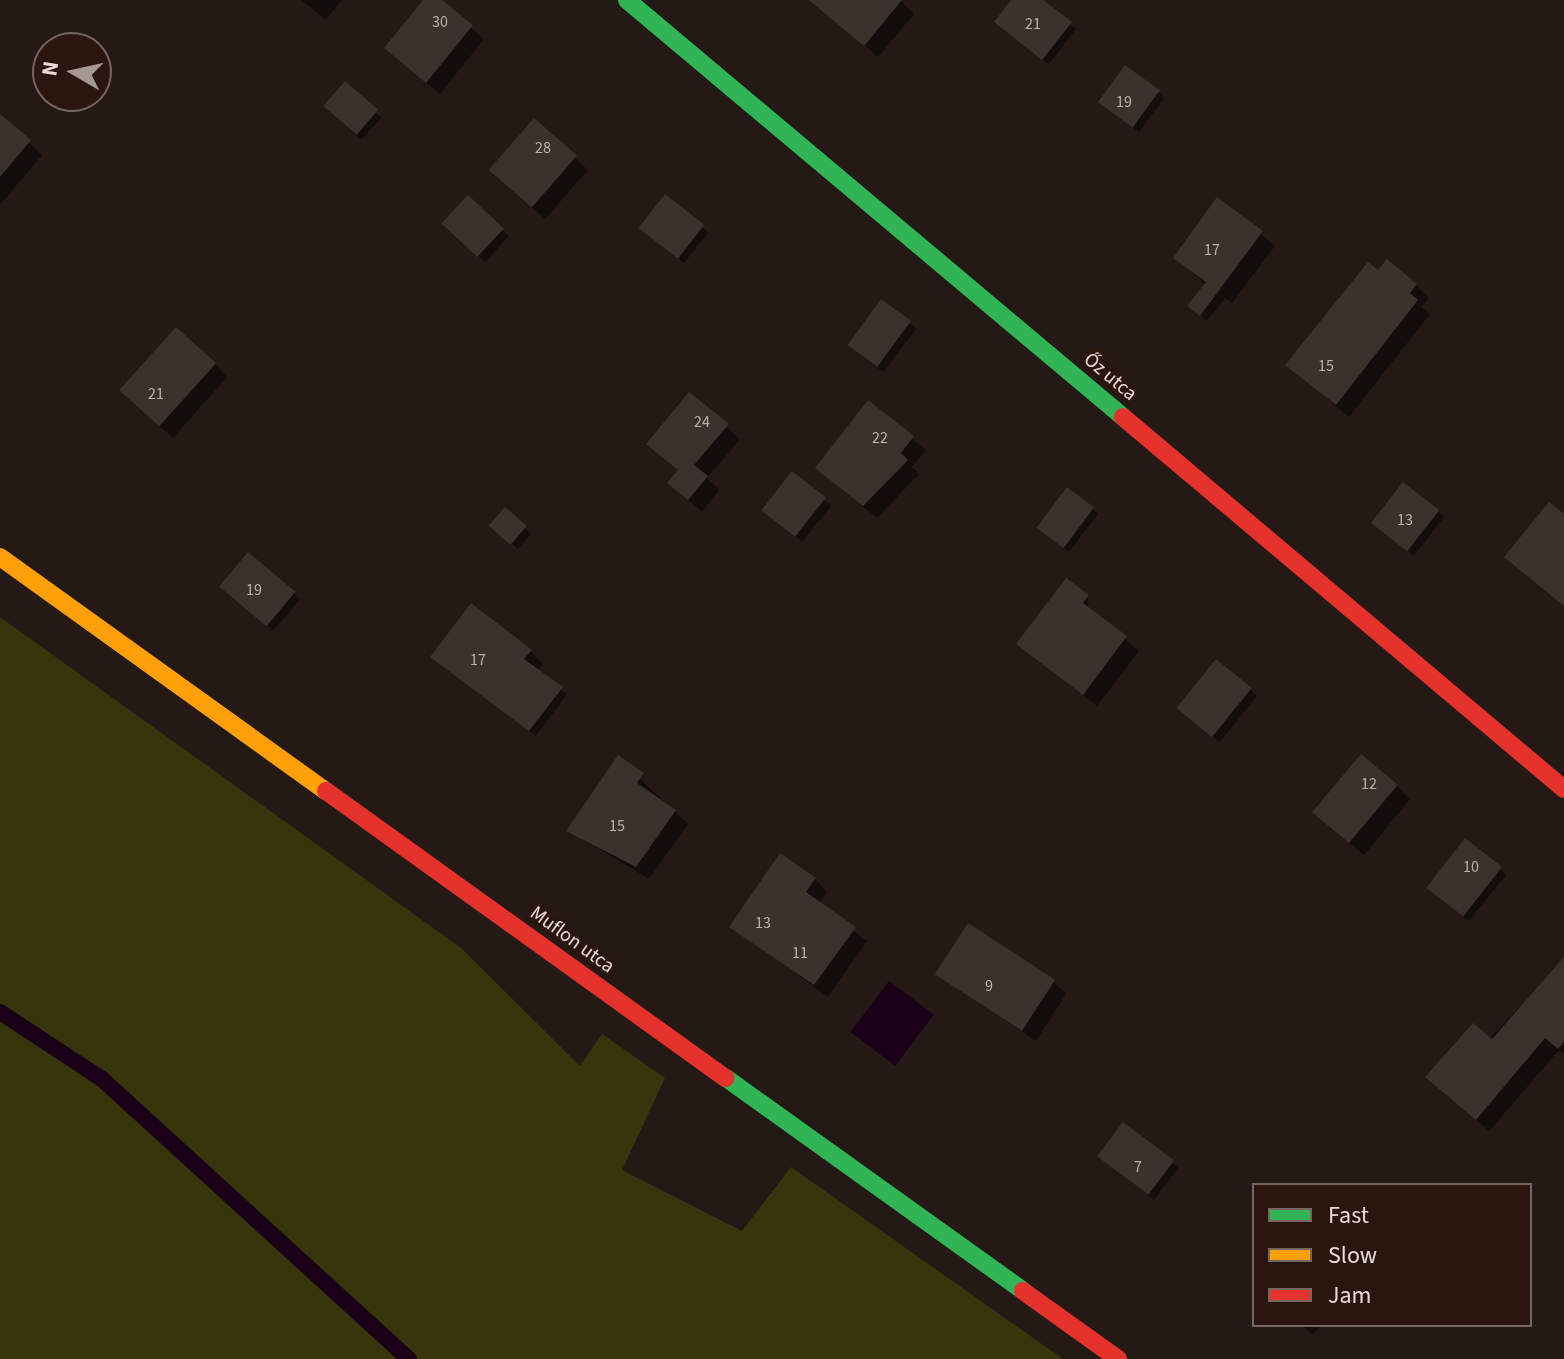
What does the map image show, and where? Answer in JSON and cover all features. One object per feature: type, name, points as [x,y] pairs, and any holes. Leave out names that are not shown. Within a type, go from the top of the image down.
[{"type":"street","name":"Őz utca","points":[[627,0],[1564,789]]},
{"type":"street","name":"Muflon utca","points":[[0,557],[1118,1359]]},
{"type":"shaded area","points":[[0,617],[461,948],[580,1066],[602,1034],[665,1078],[622,1170],[742,1231],[791,1167],[1063,1359],[0,1359]]},
{"type":"shaded area","points":[[889,981],[934,1015],[895,1066],[850,1032]]},
{"type":"building","points":[[423,0],[442,0],[473,25],[426,83],[384,48]]},
{"type":"building","points":[[809,0],[902,0],[864,46]]},
{"type":"building","points":[[1011,0],[1043,0],[1072,22],[1042,60],[994,22]]},
{"type":"building","points":[[1125,65],[1160,90],[1133,127],[1098,102]]},
{"type":"building","points":[[345,81],[378,110],[357,135],[323,106]]},
{"type":"building","points":[[0,114],[31,140],[0,177]]},
{"type":"building","points":[[534,118],[577,155],[532,207],[489,170]]},
{"type":"building","points":[[665,194],[704,225],[678,259],[639,228]]},
{"type":"building","points":[[468,195],[504,228],[477,257],[441,224]]},
{"type":"building","points":[[1217,197],[1263,231],[1200,316],[1187,306],[1206,282],[1173,258]]},
{"type":"building","points":[[1387,259],[1417,284],[1410,293],[1418,300],[1336,405],[1285,365],[1368,262],[1378,270]]},
{"type":"building","points":[[881,299],[911,321],[877,367],[847,345]]},
{"type":"building","points":[[176,327],[216,363],[159,426],[119,390]]},
{"type":"building","points":[[689,392],[729,424],[694,465],[708,476],[688,500],[667,483],[678,470],[646,444]]},
{"type":"building","points":[[868,400],[914,436],[901,453],[908,460],[863,506],[815,468]]},
{"type":"building","points":[[792,471],[826,497],[795,537],[761,510]]},
{"type":"building","points":[[1403,482],[1439,510],[1407,551],[1371,523]]},
{"type":"building","points":[[1067,487],[1094,507],[1063,548],[1036,528]]},
{"type":"building","points":[[1549,502],[1564,514],[1564,606],[1504,557]]},
{"type":"building","points":[[505,507],[527,526],[510,545],[489,526]]},
{"type":"building","points":[[248,552],[295,592],[267,626],[219,586]]},
{"type":"building","points":[[1066,578],[1089,595],[1083,603],[1127,636],[1083,695],[1016,644]]},
{"type":"building","points":[[471,603],[532,650],[524,659],[563,687],[529,731],[430,657]]},
{"type":"building","points":[[1216,659],[1252,688],[1212,737],[1176,708]]},
{"type":"building","points":[[1361,754],[1398,785],[1349,843],[1312,812]]},
{"type":"building","points":[[618,755],[644,773],[637,783],[676,810],[636,867],[566,831]]},
{"type":"building","points":[[1465,838],[1502,867],[1463,917],[1426,888]]},
{"type":"building","points":[[780,853],[816,878],[806,892],[856,927],[814,985],[729,927]]},
{"type":"building","points":[[968,923],[1055,980],[1022,1031],[935,974]]},
{"type":"building","points":[[1564,957],[1564,1042],[1558,1049],[1545,1038],[1476,1120],[1425,1077],[1473,1023],[1492,1039]]},
{"type":"building","points":[[1123,1122],[1174,1161],[1148,1195],[1097,1156]]},
{"type":"waterway","points":[[0,1012],[102,1079],[409,1359]]},
{"type":"traffic: fast","points":[[627,0],[1123,417]]},
{"type":"traffic: fast","points":[[726,1078],[1023,1291]]},
{"type":"traffic: slow","points":[[0,557],[326,791]]},
{"type":"traffic: jam","points":[[1123,417],[1564,789]]},
{"type":"traffic: jam","points":[[326,791],[726,1078]]},
{"type":"traffic: jam","points":[[1023,1291],[1118,1359]]}]
